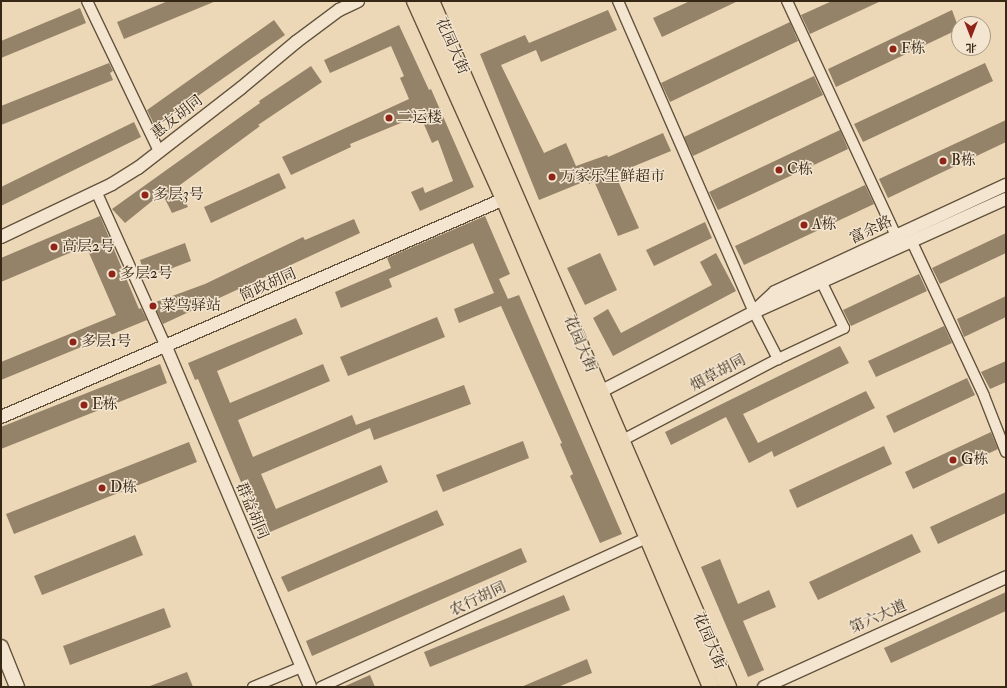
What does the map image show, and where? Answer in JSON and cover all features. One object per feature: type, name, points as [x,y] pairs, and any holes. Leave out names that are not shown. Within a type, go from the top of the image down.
[{"type":"main road","name":"花园大街","points":[[415,1],[593,395]]},
{"type":"main road","name":"花园大街","points":[[431,1],[614,444],[728,687]]},
{"type":"main road","name":"花园大街","points":[[614,444],[648,537],[711,687]]},
{"type":"main road","points":[[1,647],[17,687]]},
{"type":"street","points":[[87,1],[159,151]]},
{"type":"street","name":"惠友胡同","points":[[1,237],[96,192],[138,168],[296,42],[339,10],[358,1]]},
{"type":"street","points":[[618,1],[754,312],[778,359]]},
{"type":"street","points":[[787,1],[896,236]]},
{"type":"street","name":"富余路","points":[[754,312],[775,292],[1006,185]]},
{"type":"street","points":[[96,192],[166,347]]},
{"type":"street","name":"简政胡同","points":[[1,417],[166,347],[504,199]]},
{"type":"street","name":"富余路","points":[[593,395],[754,312],[822,283],[1006,199]]},
{"type":"street","points":[[912,242],[984,396],[1006,452]]},
{"type":"street","name":"烟草胡同","points":[[614,444],[778,359],[844,328],[822,283]]},
{"type":"street","name":"群益胡同","points":[[166,347],[310,687]]},
{"type":"street","name":"农行胡同","points":[[321,687],[648,537]]},
{"type":"street","name":"第六大道","points":[[764,687],[1006,577]]},
{"type":"street","points":[[252,687],[301,667]]},
{"type":"building","points":[[168,1],[216,1],[124,39],[117,22]]},
{"type":"building","points":[[690,1],[738,1],[662,37],[653,18]]},
{"type":"building","points":[[832,1],[881,1],[810,34],[801,15]]},
{"type":"building","points":[[80,8],[86,23],[1,58],[1,41]]},
{"type":"building","points":[[608,10],[617,30],[541,62],[536,50],[501,65],[544,153],[566,143],[576,166],[607,155],[608,157],[663,133],[671,151],[615,174],[639,228],[618,236],[594,181],[589,184],[588,180],[539,200],[480,54],[525,35],[529,43]]},
{"type":"building","name":"F栋","points":[[952,10],[954,16],[951,16],[951,33],[836,87],[828,69]]},
{"type":"building","points":[[274,20],[285,35],[155,126],[147,110]]},
{"type":"building","points":[[790,22],[798,41],[670,102],[661,83]]},
{"type":"building","points":[[399,25],[429,90],[431,89],[474,187],[420,211],[411,192],[423,187],[425,193],[453,181],[438,140],[432,143],[420,115],[350,144],[351,147],[291,175],[282,157],[409,99],[400,78],[404,76],[391,46],[330,73],[324,60]]},
{"type":"building","points":[[109,63],[113,71],[110,73],[113,80],[1,125],[1,106]]},
{"type":"building","points":[[985,63],[993,81],[863,142],[854,124]]},
{"type":"building","points":[[311,66],[322,82],[258,125],[260,126],[180,185],[187,197],[183,198],[188,207],[172,213],[162,193],[125,223],[112,209],[260,103],[259,101]]},
{"type":"building","points":[[814,76],[823,95],[693,156],[684,137]]},
{"type":"building","name":"B栋","points":[[1006,120],[1006,142],[888,198],[879,179]]},
{"type":"building","points":[[134,122],[141,137],[1,206],[1,187]]},
{"type":"building","name":"C栋","points":[[840,130],[848,149],[718,210],[709,192]]},
{"type":"building","points":[[279,173],[286,188],[211,223],[204,207]]},
{"type":"building","name":"A栋","points":[[865,185],[874,204],[744,265],[735,246]]},
{"type":"building","points":[[100,216],[139,309],[141,308],[147,320],[1,380],[1,362],[116,315],[86,246],[1,282],[1,258]]},
{"type":"building","points":[[485,216],[510,274],[499,279],[508,299],[519,295],[622,534],[600,543],[570,476],[573,474],[560,444],[562,443],[501,306],[459,323],[454,309],[494,293],[473,243],[389,279],[392,287],[341,308],[335,292],[391,268],[387,258]]},
{"type":"building","points":[[354,219],[360,233],[163,324],[153,303],[205,284],[303,237],[305,240]]},
{"type":"building","points":[[705,222],[712,238],[654,266],[646,250]]},
{"type":"building","points":[[1006,233],[1006,253],[940,284],[932,268]]},
{"type":"building","points":[[185,243],[191,261],[146,278],[140,260]]},
{"type":"building","points":[[600,253],[617,290],[585,305],[567,268]]},
{"type":"building","points":[[716,253],[736,291],[613,356],[593,318],[608,309],[621,333],[712,285],[700,262]]},
{"type":"building","points":[[919,274],[927,291],[851,326],[843,310]]},
{"type":"building","points":[[1006,296],[1006,317],[964,337],[957,319]]},
{"type":"building","points":[[437,317],[445,337],[348,376],[340,357]]},
{"type":"building","points":[[296,318],[303,334],[217,371],[230,403],[323,364],[330,381],[238,420],[253,457],[352,415],[356,425],[464,385],[471,404],[374,440],[370,428],[261,474],[276,509],[381,465],[388,482],[263,535],[198,379],[195,380],[188,363]]},
{"type":"building","points":[[944,326],[952,343],[876,377],[868,361]]},
{"type":"building","points":[[840,346],[849,363],[743,414],[758,443],[866,391],[875,408],[774,457],[772,451],[749,463],[726,417],[671,445],[665,432]]},
{"type":"building","points":[[1006,361],[1006,382],[990,389],[981,372]]},
{"type":"building","name":"E栋","points":[[160,364],[167,383],[1,449],[1,427]]},
{"type":"building","points":[[967,378],[975,395],[894,433],[886,416]]},
{"type":"building","name":"G栋","points":[[991,432],[998,449],[913,489],[905,472]]},
{"type":"building","points":[[523,441],[529,458],[443,492],[436,475]]},
{"type":"building","name":"D栋","points":[[189,442],[197,462],[14,534],[6,514]]},
{"type":"building","points":[[884,446],[892,464],[797,508],[789,490]]},
{"type":"building","points":[[1006,492],[1006,513],[938,544],[930,527]]},
{"type":"building","points":[[437,510],[444,525],[288,592],[281,577]]},
{"type":"building","points":[[912,534],[921,552],[818,600],[809,582]]},
{"type":"building","points":[[135,535],[143,555],[42,595],[34,576]]},
{"type":"building","points":[[521,548],[527,562],[312,656],[306,641]]},
{"type":"building","points":[[720,559],[738,604],[769,590],[776,607],[743,621],[764,670],[748,677],[701,567]]},
{"type":"building","points":[[1006,592],[1006,611],[891,663],[884,648]]},
{"type":"building","points":[[564,595],[570,610],[430,667],[424,652]]},
{"type":"building","points":[[164,608],[171,627],[70,665],[63,646]]},
{"type":"building","points":[[587,659],[592,673],[558,687],[521,687]]},
{"type":"building","points":[[187,672],[193,687],[150,687],[150,686]]},
{"type":"building","points":[[370,675],[375,687],[343,687]]},
{"type":"place","name":"F栋","points":[[893,49]]},
{"type":"place","name":"二运楼","points":[[389,118]]},
{"type":"place","name":"B栋","points":[[943,161]]},
{"type":"place","name":"C栋","points":[[779,170]]},
{"type":"place","name":"万家乐生鲜超市","points":[[552,177]]},
{"type":"place","name":"多层3号","points":[[145,195]]},
{"type":"place","name":"A栋","points":[[804,225]]},
{"type":"place","name":"高层2号","points":[[54,247]]},
{"type":"place","name":"多层2号","points":[[112,274]]},
{"type":"place","name":"菜鸟驿站","points":[[153,306]]},
{"type":"place","name":"多层1号","points":[[73,342]]},
{"type":"place","name":"E栋","points":[[84,405]]},
{"type":"place","name":"G栋","points":[[953,460]]},
{"type":"place","name":"D栋","points":[[102,488]]}]
